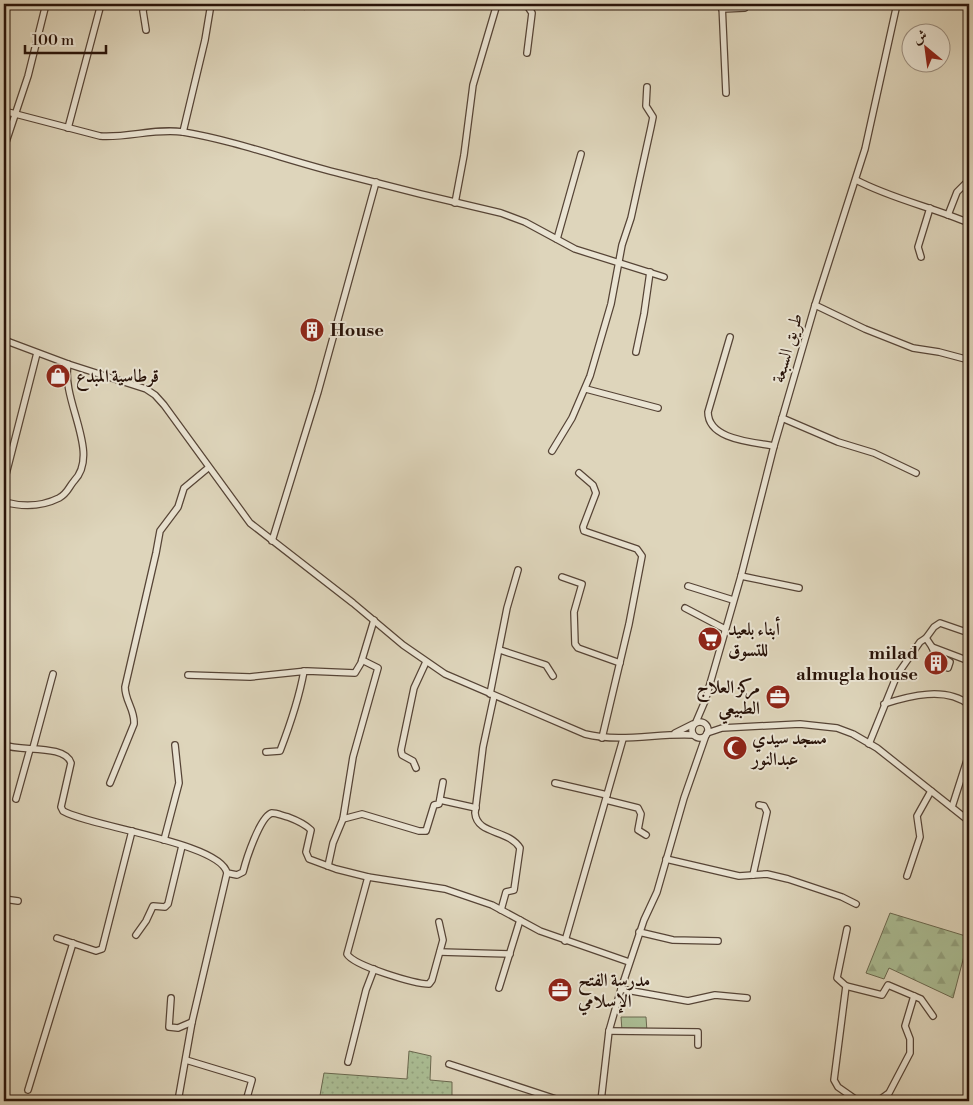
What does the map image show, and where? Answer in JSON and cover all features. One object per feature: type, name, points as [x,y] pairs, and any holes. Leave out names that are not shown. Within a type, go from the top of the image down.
[{"type":"street","points":[[4,148],[28,76],[46,4]]},
{"type":"street","points":[[68,128],[101,4]]},
{"type":"street","points":[[145,4],[143,10],[146,30]]},
{"type":"street","points":[[183,132],[205,40],[211,4]]},
{"type":"street","points":[[455,203],[473,85],[497,4]]},
{"type":"street","points":[[526,4],[532,13],[527,53]]},
{"type":"street","points":[[726,93],[722,7],[738,10],[745,8],[747,4]]},
{"type":"street","name":"طريق السبعة","points":[[705,701],[741,576],[782,418],[815,305],[865,149],[897,4]]},
{"type":"street","points":[[552,451],[566,429],[586,388],[611,304],[618,264],[638,188],[653,117],[646,106],[647,87]]},
{"type":"street","points":[[4,111],[68,128],[113,137],[153,131],[183,132],[507,215],[575,249],[664,277]]},
{"type":"street","points":[[557,239],[581,154]]},
{"type":"street","points":[[856,180],[874,190],[969,223]]},
{"type":"street","points":[[948,215],[958,192],[969,180]]},
{"type":"street","points":[[272,541],[320,383],[376,182]]},
{"type":"street","points":[[921,257],[918,247],[930,208]]},
{"type":"street","points":[[636,352],[650,272]]},
{"type":"street","points":[[815,305],[905,346],[969,360]]},
{"type":"street","points":[[730,337],[708,412],[708,418],[716,430],[725,436],[774,446]]},
{"type":"street","points":[[4,340],[37,354],[150,391],[164,405],[208,468],[250,523],[426,662],[445,674],[571,729],[602,738],[623,739],[673,734],[702,738],[722,728],[800,724],[822,726],[853,734],[870,744],[969,820]]},
{"type":"street","points":[[4,482],[37,354]]},
{"type":"street","points":[[4,502],[19,506],[50,502],[66,494],[82,471],[84,451],[69,395],[66,374],[68,364]]},
{"type":"street","points":[[586,388],[658,408]]},
{"type":"street","points":[[782,418],[838,442],[874,452],[916,473]]},
{"type":"street","points":[[110,783],[134,724],[135,716],[125,695],[125,687],[158,538],[165,524],[178,507],[184,488],[208,468]]},
{"type":"street","points":[[579,473],[593,485],[596,493],[583,527],[584,532],[637,549],[641,554],[620,663],[602,738]]},
{"type":"street","points":[[501,910],[506,892],[514,890],[520,848],[507,836],[478,824],[476,808],[483,747],[507,608],[518,570]]},
{"type":"street","points":[[741,576],[798,588]]},
{"type":"street","points":[[562,577],[582,584],[574,612],[575,644],[578,648],[620,663]]},
{"type":"street","points":[[688,586],[733,600]]},
{"type":"street","points":[[685,608],[725,629]]},
{"type":"street","points":[[188,675],[250,676],[304,672],[355,673],[362,660],[374,620]]},
{"type":"street","points":[[870,744],[884,704],[903,664],[926,638],[940,623],[969,633]]},
{"type":"street","points":[[926,638],[934,652],[950,662],[948,668]]},
{"type":"street","points":[[932,647],[969,661]]},
{"type":"street","points":[[500,650],[546,665],[553,676]]},
{"type":"street","points":[[328,866],[333,844],[343,819],[353,757],[378,668],[362,660]]},
{"type":"street","points":[[416,768],[413,761],[402,755],[401,750],[414,688],[426,662]]},
{"type":"street","points":[[266,752],[280,751],[294,706],[299,699],[304,672]]},
{"type":"street","points":[[16,800],[53,674]]},
{"type":"street","points":[[884,704],[905,697],[935,694],[956,698],[969,704]]},
{"type":"street","points":[[698,755],[691,730],[705,701]]},
{"type":"street","points":[[601,1101],[609,1031],[620,989],[656,892],[698,755],[707,734],[705,701]]},
{"type":"street","points":[[673,734],[695,723],[705,723],[722,728]]},
{"type":"street","points":[[565,941],[623,739]]},
{"type":"street","points":[[4,745],[60,753],[70,759],[71,763],[62,800],[63,811],[182,846],[220,862],[227,873],[192,1022],[178,1101]]},
{"type":"street","points":[[164,840],[179,783],[175,745]]},
{"type":"street","points":[[952,807],[969,754]]},
{"type":"street","points":[[343,819],[362,814],[424,832],[428,830],[434,805],[439,805],[443,782]]},
{"type":"street","points":[[555,784],[638,808],[641,814],[638,830],[646,835]]},
{"type":"street","points":[[907,876],[920,837],[917,816],[931,791]]},
{"type":"street","points":[[440,800],[476,808]]},
{"type":"street","points":[[753,876],[767,812],[764,806],[759,805]]},
{"type":"street","points":[[227,873],[237,875],[243,872],[256,835],[266,818],[273,813],[308,827],[312,834],[306,857],[328,866],[368,877],[445,889],[501,910],[540,932],[630,962]]},
{"type":"street","points":[[57,938],[96,951],[102,949],[132,831]]},
{"type":"street","points":[[136,935],[146,921],[153,906],[164,907],[168,904],[182,846]]},
{"type":"street","points":[[666,859],[739,876],[767,874],[808,884],[842,896],[856,904]]},
{"type":"street","points":[[368,877],[347,954],[356,962],[374,969],[429,984],[432,980],[443,940],[439,922]]},
{"type":"street","points":[[4,899],[18,901]]},
{"type":"street","points":[[499,988],[520,920]]},
{"type":"street","points":[[847,929],[837,978],[846,986],[882,996],[888,985],[922,1000],[933,1016]]},
{"type":"street","points":[[640,932],[673,940],[718,941]]},
{"type":"street","points":[[28,1090],[72,943]]},
{"type":"street","points":[[440,952],[510,954]]},
{"type":"street","points":[[348,1062],[363,999],[374,969]]},
{"type":"street","points":[[846,986],[834,1080],[838,1087],[858,1101]]},
{"type":"street","points":[[620,989],[688,1001],[715,995],[748,998]]},
{"type":"street","points":[[878,1101],[889,1093],[910,1053],[910,1039],[906,1026],[914,996]]},
{"type":"street","points":[[171,998],[169,1027],[178,1028],[192,1022]]},
{"type":"street","points":[[609,1031],[698,1032],[698,1045]]},
{"type":"street","points":[[186,1060],[252,1080],[246,1101]]},
{"type":"street","points":[[448,1064],[562,1101]]},
{"type":"green space","points":[[890,913],[969,937],[953,998],[889,968],[884,979],[866,973]]},
{"type":"green space","points":[[621,1017],[646,1017],[647,1032],[622,1031]]},
{"type":"green space","points":[[409,1051],[431,1056],[430,1080],[452,1082],[452,1101],[319,1101],[324,1073],[407,1079]]},
{"type":"place","name":"House","points":[[312,330]]},
{"type":"place","name":"قرطاسية المبدع","points":[[58,376]]},
{"type":"place","name":"أبناء بلعيد للتسوق","points":[[710,639]]},
{"type":"place","name":"milad almugla house","points":[[936,663]]},
{"type":"place","name":"مركز العلاج الطبيعي","points":[[778,697]]},
{"type":"place","name":"مسجد سيدي عبدالنور","points":[[735,748]]},
{"type":"place","name":"مدرسة الفتح الإسلامي","points":[[560,990]]}]
